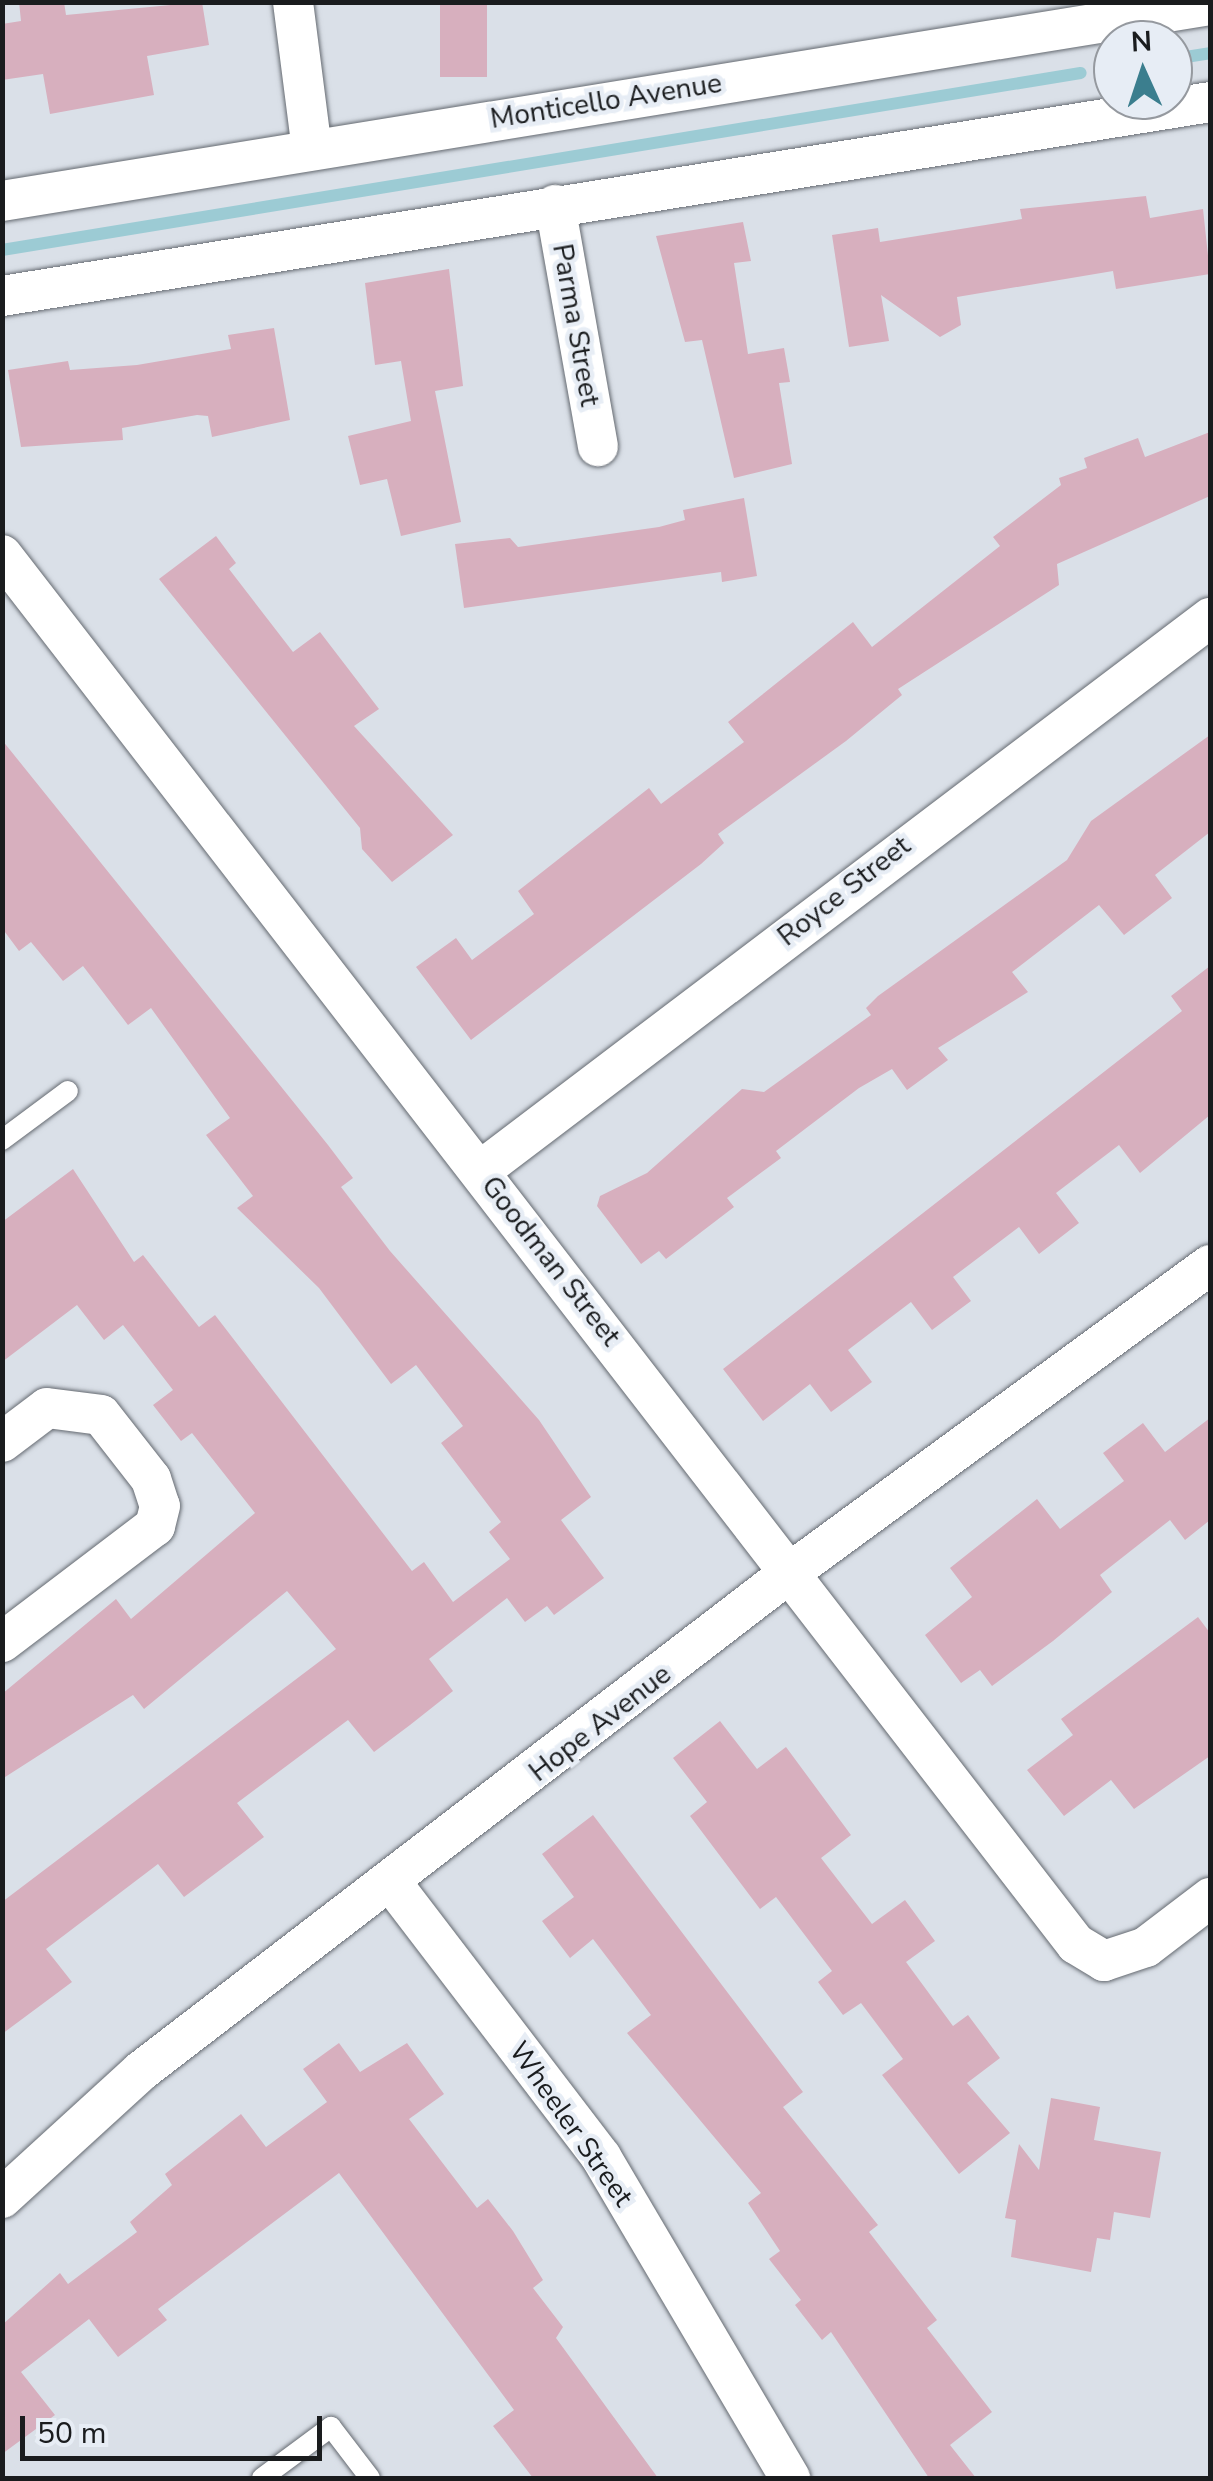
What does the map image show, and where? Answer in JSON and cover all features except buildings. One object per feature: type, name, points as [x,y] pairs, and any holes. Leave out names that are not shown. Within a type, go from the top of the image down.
[{"type":"street","points":[[293,2],[312,150]]},
{"type":"street","name":"Monticello Avenue","points":[[1118,20],[1210,6]]},
{"type":"street","name":"Monticello Avenue","points":[[2,201],[1093,24]]},
{"type":"street","points":[[2,296],[1093,112]]},
{"type":"street","name":"Parma Street","points":[[555,205],[598,446]]},
{"type":"street","name":"Goodman Street","points":[[2,555],[1076,1944],[1104,1961],[1146,1947],[1210,1898]]},
{"type":"street","name":"Royce Street","points":[[480,1171],[1210,618]]},
{"type":"street","name":"Hope Avenue","points":[[2,2198],[141,2072],[394,1886],[792,1572],[1210,1265]]},
{"type":"street","points":[[2,1442],[47,1408],[101,1415],[160,1506],[155,1526],[2,1642]]},
{"type":"street","name":"Wheeler Street","points":[[394,1886],[601,2157],[790,2478]]},
{"type":"lane","points":[[2,1140],[68,1091]]},
{"type":"lane","points":[[262,2478],[331,2427],[370,2478]]},
{"type":"waterway","points":[[1193,56],[1210,53]]},
{"type":"waterway","points":[[2,250],[1081,73]]}]
